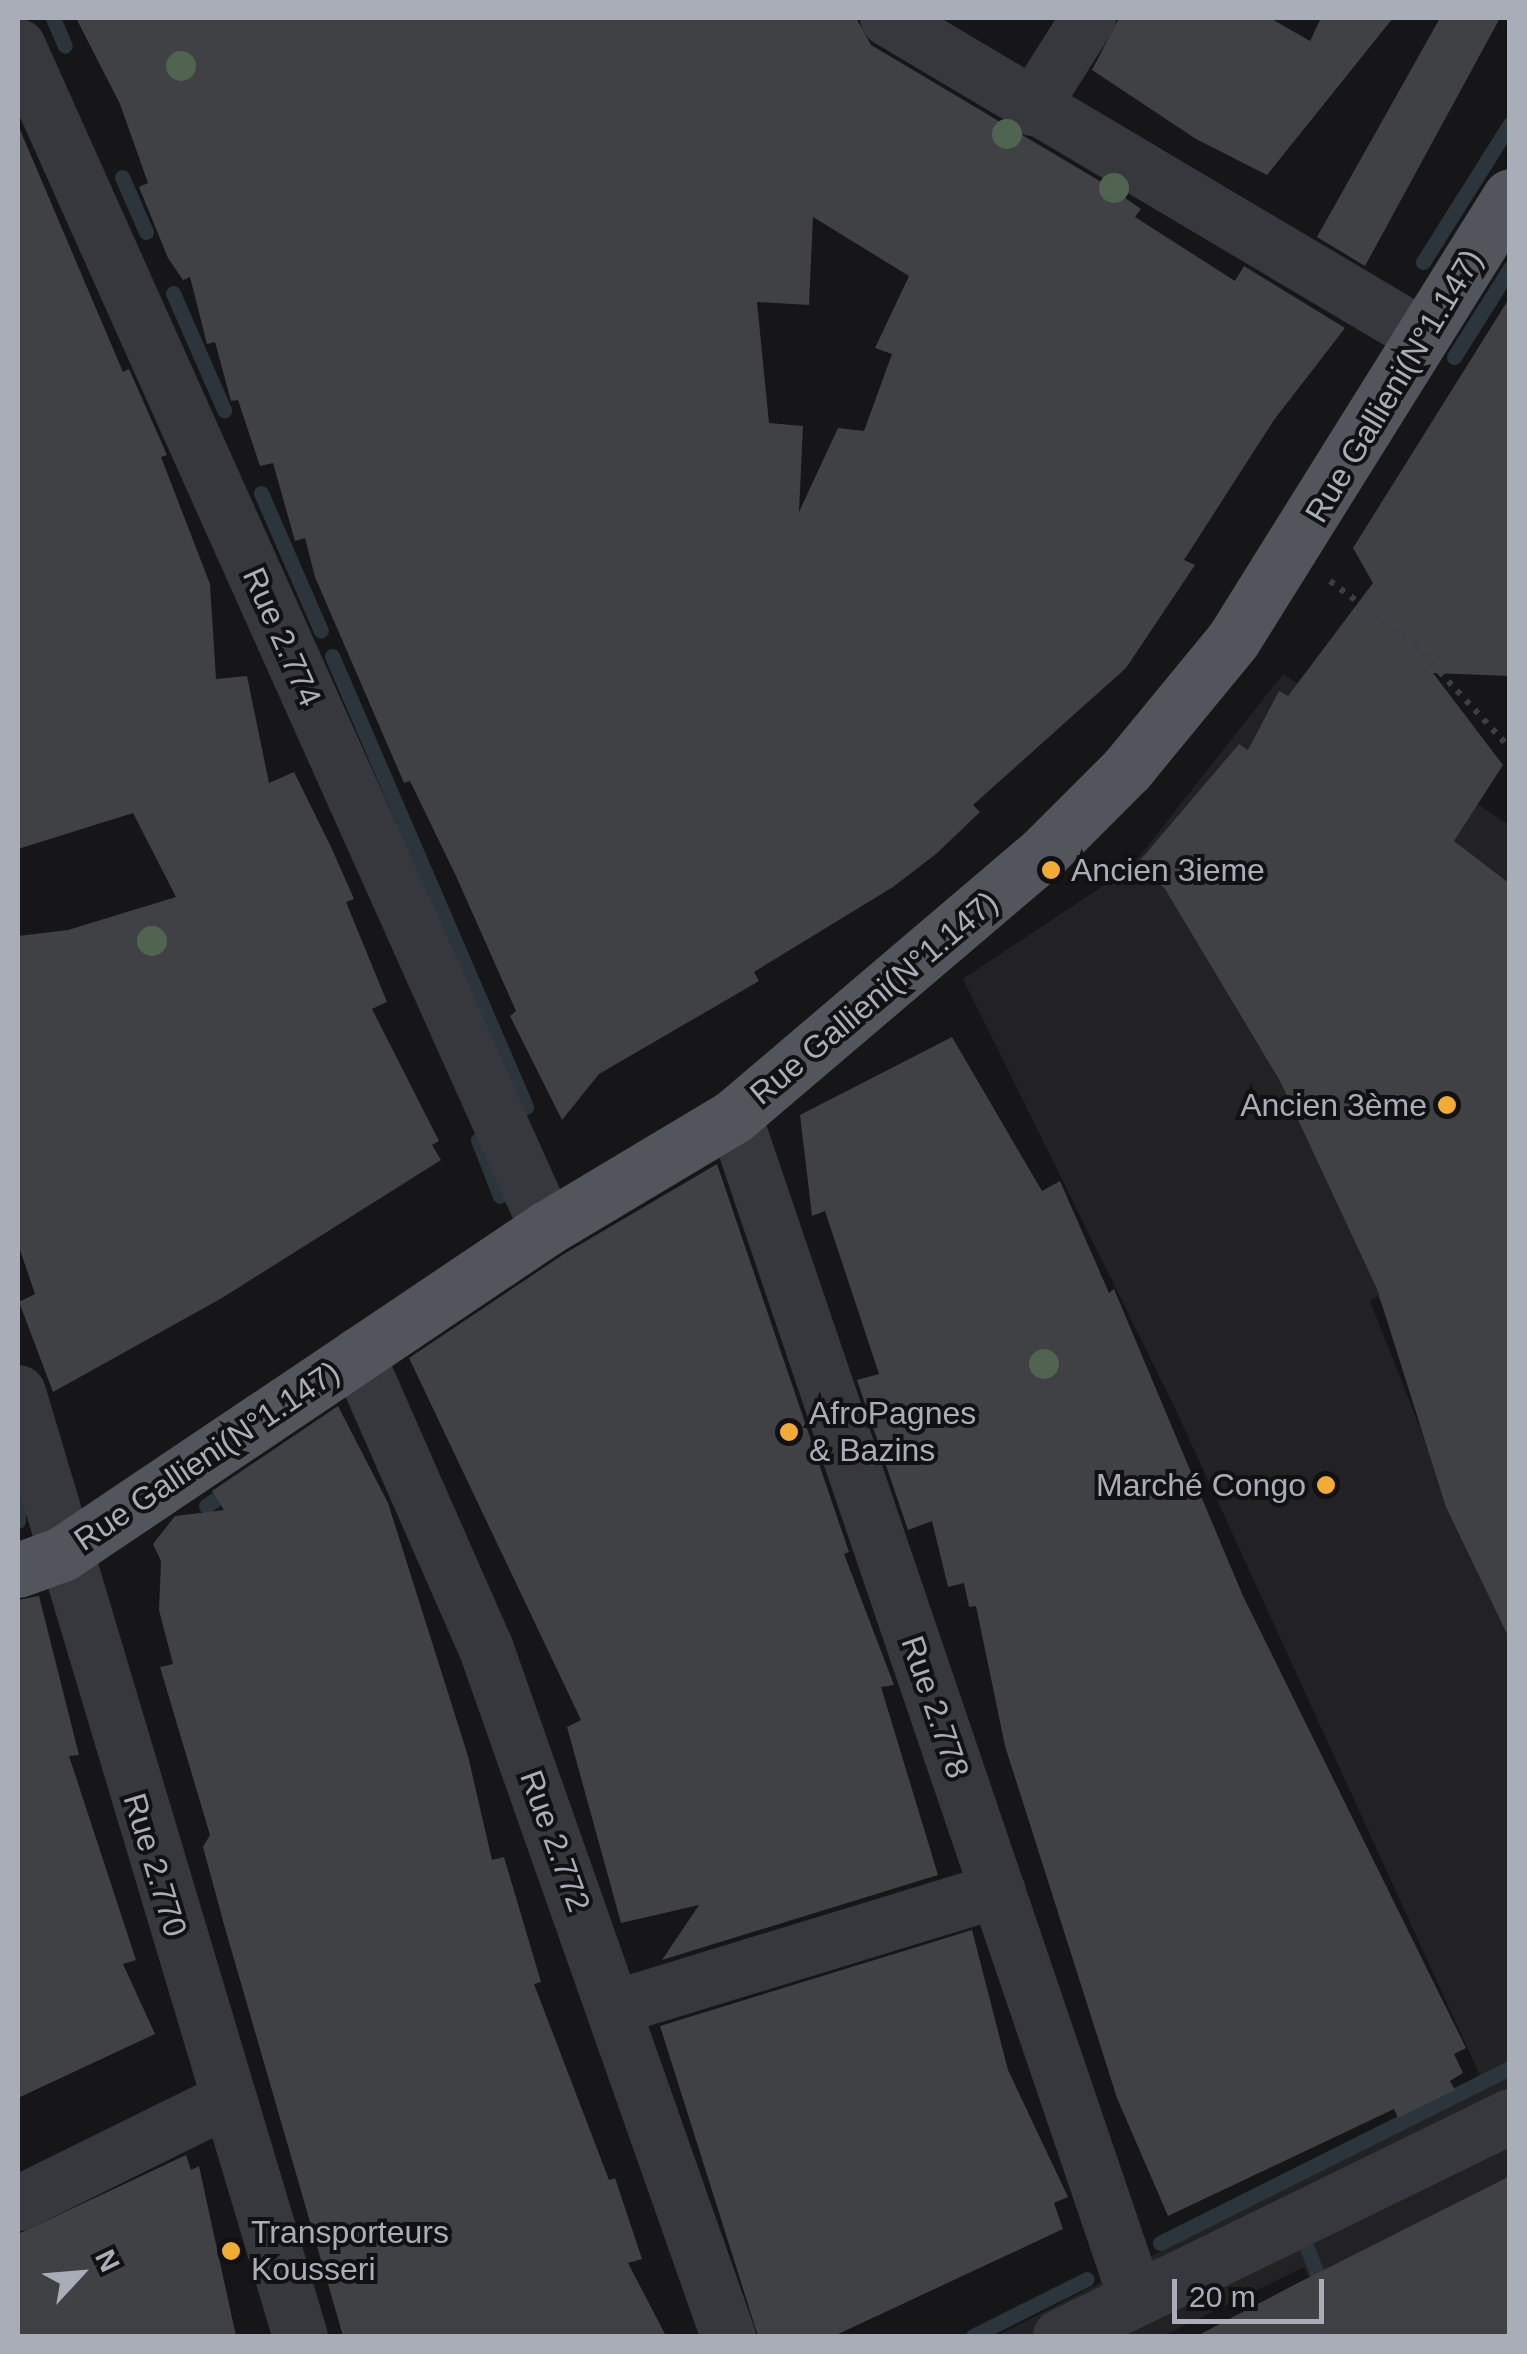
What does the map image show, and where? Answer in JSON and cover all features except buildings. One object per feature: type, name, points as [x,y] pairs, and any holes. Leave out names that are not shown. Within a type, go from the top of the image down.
[{"type":"main road","name":"Rue Gallieni(N°1.147)","points":[[40,1562],[547,1228],[734,1116],[955,932],[1127,769],[1233,640],[1292,555],[1510,196]]},
{"type":"street","points":[[886,18],[1031,108],[1423,336]]},
{"type":"street","points":[[1031,108],[1088,18]]},
{"type":"street","name":"Rue 2.774","points":[[18,46],[547,1228]]},
{"type":"street","name":"Rue 2.778","points":[[734,1116],[1136,2299]]},
{"type":"street","name":"Rue 2.772","points":[[357,1355],[485,1646],[728,2336]]},
{"type":"street","name":"Rue 2.770","points":[[18,1392],[40,1562],[226,2100],[300,2336]]},
{"type":"street","points":[[615,2007],[997,1890]]},
{"type":"street","points":[[18,2203],[226,2100]]},
{"type":"street","points":[[1060,2336],[1510,2116]]},
{"type":"path","points":[[1292,555],[1413,643],[1510,748]]},
{"type":"shaded area","name":"Marché Congo","points":[[1283,674],[1509,825],[1509,1208],[1382,1305],[1377,1296],[1370,1301],[1473,1562],[1509,1632],[1509,2336],[1334,2336],[1304,2267],[1163,2336],[997,2336],[1484,2084],[1175,1408],[963,979],[1131,867]]},
{"type":"waterway","points":[[53,18],[65,46]]},
{"type":"waterway","points":[[1423,262],[1510,124]]},
{"type":"waterway","points":[[122,177],[146,232]]},
{"type":"waterway","points":[[1454,357],[1510,268]]},
{"type":"waterway","points":[[173,293],[224,410]]},
{"type":"waterway","points":[[261,493],[321,631]]},
{"type":"waterway","points":[[332,656],[526,1107]]},
{"type":"waterway","points":[[478,1140],[500,1196]]},
{"type":"waterway","points":[[18,1521],[20,1486]]},
{"type":"waterway","points":[[206,1506],[232,1488]]},
{"type":"waterway","points":[[1160,2243],[1510,2068]]},
{"type":"waterway","points":[[1300,2230],[1318,2276]]},
{"type":"waterway","points":[[973,2336],[1087,2279]]},
{"type":"place","name":"Ancien 3ieme","points":[[1051,870]]},
{"type":"place","name":"Ancien 3ème","points":[[1447,1105]]},
{"type":"place","name":"AfroPagnes & Bazins","points":[[789,1432]]},
{"type":"place","name":"Marché Congo","points":[[1326,1485]]},
{"type":"place","name":"Transporteurs Kousseri","points":[[231,2251]]}]
